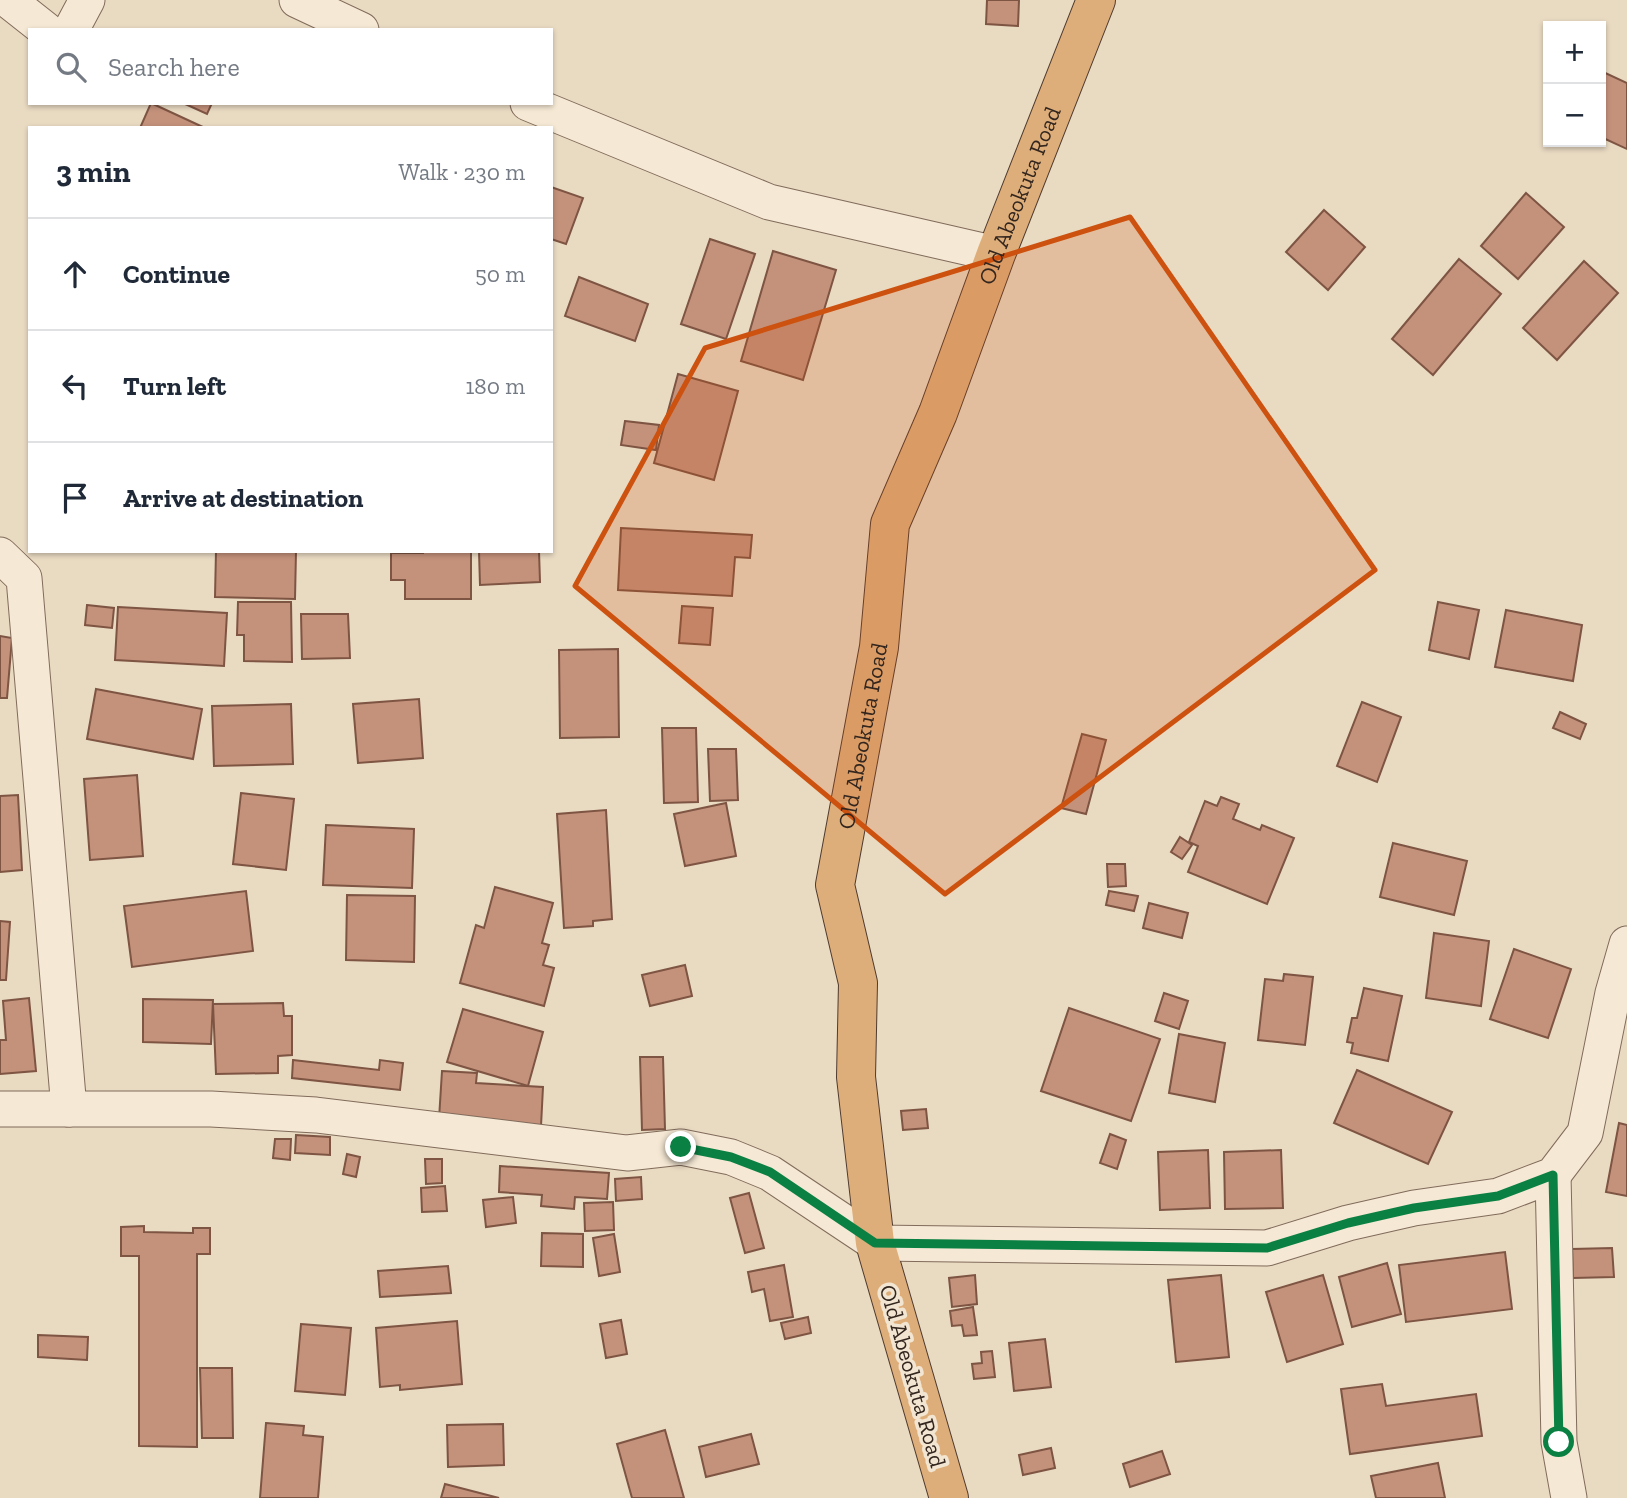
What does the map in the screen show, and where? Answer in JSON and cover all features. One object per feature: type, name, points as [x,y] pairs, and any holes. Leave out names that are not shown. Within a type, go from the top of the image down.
[{"type":"highway","name":"Old Abeokuta Road","points":[[949,1498],[875,1243],[856,1077],[858,983],[835,885],[879,647],[890,524],[938,413],[996,254],[1096,0]]},
{"type":"street","points":[[8,0],[43,28]]},
{"type":"street","points":[[72,28],[87,0]]},
{"type":"street","points":[[297,0],[357,28]]},
{"type":"street","points":[[533,105],[769,202],[996,254]]},
{"type":"street","points":[[0,555],[24,578],[69,1109]]},
{"type":"street","points":[[0,1109],[211,1109],[316,1115],[626,1153],[681,1147],[731,1157],[770,1172],[875,1243],[1267,1248],[1348,1223],[1414,1208],[1498,1196],[1553,1175],[1585,1133],[1613,993],[1627,944]]},
{"type":"street","points":[[1553,1175],[1559,1442],[1569,1498]]},
{"type":"highlighted area","points":[[1130,217],[1375,570],[945,894],[575,586],[705,348]]},
{"type":"building","points":[[987,0],[1019,0],[1018,26],[986,24]]},
{"type":"building","points":[[1606,73],[1627,83],[1627,149],[1606,139]]},
{"type":"building","points":[[150,105],[155,105],[201,126],[141,126]]},
{"type":"building","points":[[187,105],[211,105],[207,114]]},
{"type":"building","points":[[553,188],[583,198],[566,244],[553,240]]},
{"type":"building","points":[[1526,193],[1564,227],[1518,279],[1481,246]]},
{"type":"building","points":[[1324,210],[1365,247],[1328,290],[1286,252]]},
{"type":"building","points":[[710,239],[755,254],[726,339],[681,324]]},
{"type":"building","points":[[773,251],[836,270],[803,380],[741,361]]},
{"type":"building","points":[[1459,259],[1501,294],[1433,375],[1392,339]]},
{"type":"building","points":[[1584,261],[1618,293],[1557,360],[1523,328]]},
{"type":"building","points":[[579,277],[648,304],[635,341],[565,316]]},
{"type":"building","points":[[678,374],[738,391],[714,480],[654,463]]},
{"type":"building","points":[[625,421],[659,425],[656,450],[621,445]]},
{"type":"building","points":[[621,528],[752,535],[750,558],[735,557],[732,596],[618,590]]},
{"type":"building","points":[[216,553],[296,553],[295,599],[215,597]]},
{"type":"building","points":[[391,553],[471,553],[471,599],[405,599],[405,580],[391,580]]},
{"type":"building","points":[[479,553],[539,553],[540,582],[480,585]]},
{"type":"building","points":[[238,602],[291,602],[292,662],[244,661],[244,635],[237,635]]},
{"type":"building","points":[[1438,602],[1479,610],[1469,659],[1429,650]]},
{"type":"building","points":[[87,605],[114,608],[112,628],[85,625]]},
{"type":"building","points":[[682,606],[713,608],[710,645],[679,643]]},
{"type":"building","points":[[118,607],[227,613],[224,666],[115,660]]},
{"type":"building","points":[[1506,610],[1582,625],[1573,681],[1495,667]]},
{"type":"building","points":[[301,614],[348,614],[350,658],[302,659]]},
{"type":"building","points":[[0,636],[12,638],[7,698],[0,698]]},
{"type":"building","points":[[618,649],[619,737],[560,738],[559,650]]},
{"type":"building","points":[[96,689],[202,709],[193,759],[87,739]]},
{"type":"building","points":[[419,699],[423,758],[358,763],[353,704]]},
{"type":"building","points":[[1362,702],[1401,717],[1377,782],[1337,766]]},
{"type":"building","points":[[291,704],[293,764],[214,766],[212,706]]},
{"type":"building","points":[[1560,712],[1586,724],[1580,739],[1553,728]]},
{"type":"building","points":[[662,728],[696,728],[698,802],[664,803]]},
{"type":"building","points":[[1082,734],[1106,740],[1086,814],[1061,808]]},
{"type":"building","points":[[708,749],[736,749],[738,800],[710,801]]},
{"type":"building","points":[[137,775],[143,856],[90,860],[84,779]]},
{"type":"building","points":[[241,793],[294,799],[286,870],[233,864]]},
{"type":"building","points":[[18,795],[22,870],[0,872],[0,796]]},
{"type":"building","points":[[1221,797],[1239,804],[1233,819],[1260,830],[1262,825],[1294,838],[1267,904],[1188,872],[1198,846],[1189,842],[1205,801],[1217,806]]},
{"type":"building","points":[[726,803],[736,856],[685,866],[674,814]]},
{"type":"building","points":[[606,810],[612,919],[593,921],[593,926],[564,928],[557,814]]},
{"type":"building","points":[[326,825],[414,829],[412,888],[323,885]]},
{"type":"building","points":[[1180,837],[1192,845],[1182,859],[1171,852]]},
{"type":"building","points":[[1393,843],[1467,861],[1454,915],[1380,897]]},
{"type":"building","points":[[1107,864],[1125,864],[1126,886],[1108,887]]},
{"type":"building","points":[[495,887],[553,903],[542,943],[549,945],[543,965],[554,968],[544,1006],[460,983],[476,925],[484,928]]},
{"type":"building","points":[[246,891],[253,951],[132,967],[124,906]]},
{"type":"building","points":[[1109,891],[1138,896],[1134,911],[1106,905]]},
{"type":"building","points":[[347,895],[415,896],[414,962],[346,960]]},
{"type":"building","points":[[1149,903],[1188,913],[1182,938],[1143,928]]},
{"type":"building","points":[[0,921],[10,922],[6,980],[0,980]]},
{"type":"building","points":[[1434,933],[1489,941],[1481,1006],[1426,998]]},
{"type":"building","points":[[1514,949],[1571,969],[1548,1038],[1490,1019]]},
{"type":"building","points":[[685,965],[692,996],[650,1006],[642,975]]},
{"type":"building","points":[[1284,974],[1313,977],[1305,1045],[1258,1040],[1265,979],[1283,981]]},
{"type":"building","points":[[1364,988],[1402,996],[1388,1061],[1351,1053],[1353,1043],[1347,1042],[1352,1018],[1357,1018]]},
{"type":"building","points":[[1164,993],[1188,1001],[1179,1029],[1155,1021]]},
{"type":"building","points":[[29,998],[36,1071],[0,1074],[0,1040],[6,1040],[3,1001]]},
{"type":"building","points":[[143,999],[213,1000],[211,1044],[143,1042]]},
{"type":"building","points":[[283,1003],[284,1016],[292,1016],[292,1055],[278,1056],[278,1073],[216,1074],[213,1004]]},
{"type":"building","points":[[1069,1008],[1160,1039],[1131,1121],[1041,1091]]},
{"type":"building","points":[[463,1009],[543,1032],[528,1086],[447,1062]]},
{"type":"building","points":[[1179,1034],[1225,1043],[1215,1102],[1169,1093]]},
{"type":"building","points":[[640,1057],[663,1057],[665,1129],[642,1130]]},
{"type":"building","points":[[293,1060],[379,1070],[380,1060],[403,1063],[400,1090],[292,1078]]},
{"type":"building","points":[[1357,1070],[1452,1112],[1428,1164],[1334,1123]]},
{"type":"building","points":[[442,1071],[477,1073],[476,1083],[543,1087],[541,1126],[439,1119]]},
{"type":"building","points":[[926,1109],[928,1128],[903,1130],[901,1111]]},
{"type":"building","points":[[1619,1123],[1627,1125],[1627,1196],[1606,1192]]},
{"type":"building","points":[[1110,1134],[1126,1140],[1117,1169],[1100,1163]]},
{"type":"building","points":[[296,1135],[330,1137],[330,1155],[295,1153]]},
{"type":"building","points":[[275,1139],[291,1139],[290,1160],[273,1158]]},
{"type":"building","points":[[1208,1150],[1210,1208],[1160,1210],[1158,1152]]},
{"type":"building","points":[[1281,1150],[1283,1208],[1225,1209],[1224,1152]]},
{"type":"building","points":[[347,1154],[360,1157],[356,1177],[343,1174]]},
{"type":"building","points":[[425,1159],[442,1159],[442,1183],[426,1184]]},
{"type":"building","points":[[500,1166],[609,1173],[607,1199],[575,1197],[574,1209],[541,1206],[542,1195],[499,1192]]},
{"type":"building","points":[[641,1177],[642,1199],[616,1201],[615,1179]]},
{"type":"building","points":[[445,1186],[447,1211],[422,1212],[421,1188]]},
{"type":"building","points":[[749,1193],[764,1248],[745,1253],[730,1198]]},
{"type":"building","points":[[513,1197],[516,1223],[486,1227],[483,1200]]},
{"type":"building","points":[[613,1202],[614,1230],[585,1231],[584,1203]]},
{"type":"building","points":[[144,1226],[144,1232],[193,1233],[193,1228],[210,1228],[210,1254],[197,1254],[197,1447],[139,1446],[139,1256],[121,1256],[121,1227]]},
{"type":"building","points":[[542,1233],[583,1234],[583,1267],[541,1266]]},
{"type":"building","points":[[614,1234],[620,1272],[599,1276],[593,1238]]},
{"type":"building","points":[[1612,1248],[1614,1277],[1573,1278],[1572,1249]]},
{"type":"building","points":[[1505,1252],[1512,1309],[1406,1322],[1399,1265]]},
{"type":"building","points":[[1387,1263],[1401,1314],[1352,1327],[1339,1277]]},
{"type":"building","points":[[784,1265],[793,1317],[770,1321],[764,1289],[752,1292],[748,1272]]},
{"type":"building","points":[[448,1266],[451,1293],[380,1297],[378,1271]]},
{"type":"building","points":[[975,1275],[977,1304],[952,1307],[949,1278]]},
{"type":"building","points":[[1221,1275],[1229,1357],[1176,1362],[1168,1280]]},
{"type":"building","points":[[1323,1275],[1343,1344],[1287,1362],[1266,1292]]},
{"type":"building","points":[[973,1307],[977,1335],[964,1336],[962,1325],[952,1326],[950,1311]]},
{"type":"building","points":[[808,1317],[811,1333],[785,1339],[781,1323]]},
{"type":"building","points":[[621,1320],[627,1354],[606,1358],[600,1324]]},
{"type":"building","points":[[457,1321],[462,1384],[400,1390],[400,1385],[380,1387],[376,1328]]},
{"type":"building","points":[[301,1324],[351,1328],[345,1395],[295,1391]]},
{"type":"building","points":[[38,1335],[88,1337],[87,1360],[38,1357]]},
{"type":"building","points":[[1045,1339],[1051,1387],[1014,1391],[1009,1343]]},
{"type":"building","points":[[992,1351],[995,1377],[974,1379],[972,1364],[982,1363],[981,1352]]},
{"type":"building","points":[[200,1368],[232,1368],[233,1438],[202,1438]]},
{"type":"building","points":[[1382,1384],[1386,1406],[1476,1394],[1482,1436],[1350,1454],[1341,1389]]},
{"type":"building","points":[[266,1423],[304,1426],[303,1435],[323,1437],[318,1498],[260,1498]]},
{"type":"building","points":[[503,1424],[504,1465],[448,1467],[447,1425]]},
{"type":"building","points":[[665,1430],[684,1498],[632,1498],[617,1444]]},
{"type":"building","points":[[751,1434],[759,1464],[706,1477],[699,1447]]},
{"type":"building","points":[[1051,1448],[1055,1468],[1023,1475],[1019,1455]]},
{"type":"building","points":[[1162,1451],[1170,1474],[1130,1487],[1123,1464]]},
{"type":"building","points":[[1438,1463],[1445,1498],[1376,1498],[1371,1476]]},
{"type":"building","points":[[445,1484],[499,1498],[441,1498]]},
{"type":"route","points":[[681,1147],[731,1157],[770,1172],[875,1243],[1267,1248],[1348,1223],[1414,1208],[1498,1196],[1553,1175],[1559,1442]]}]
